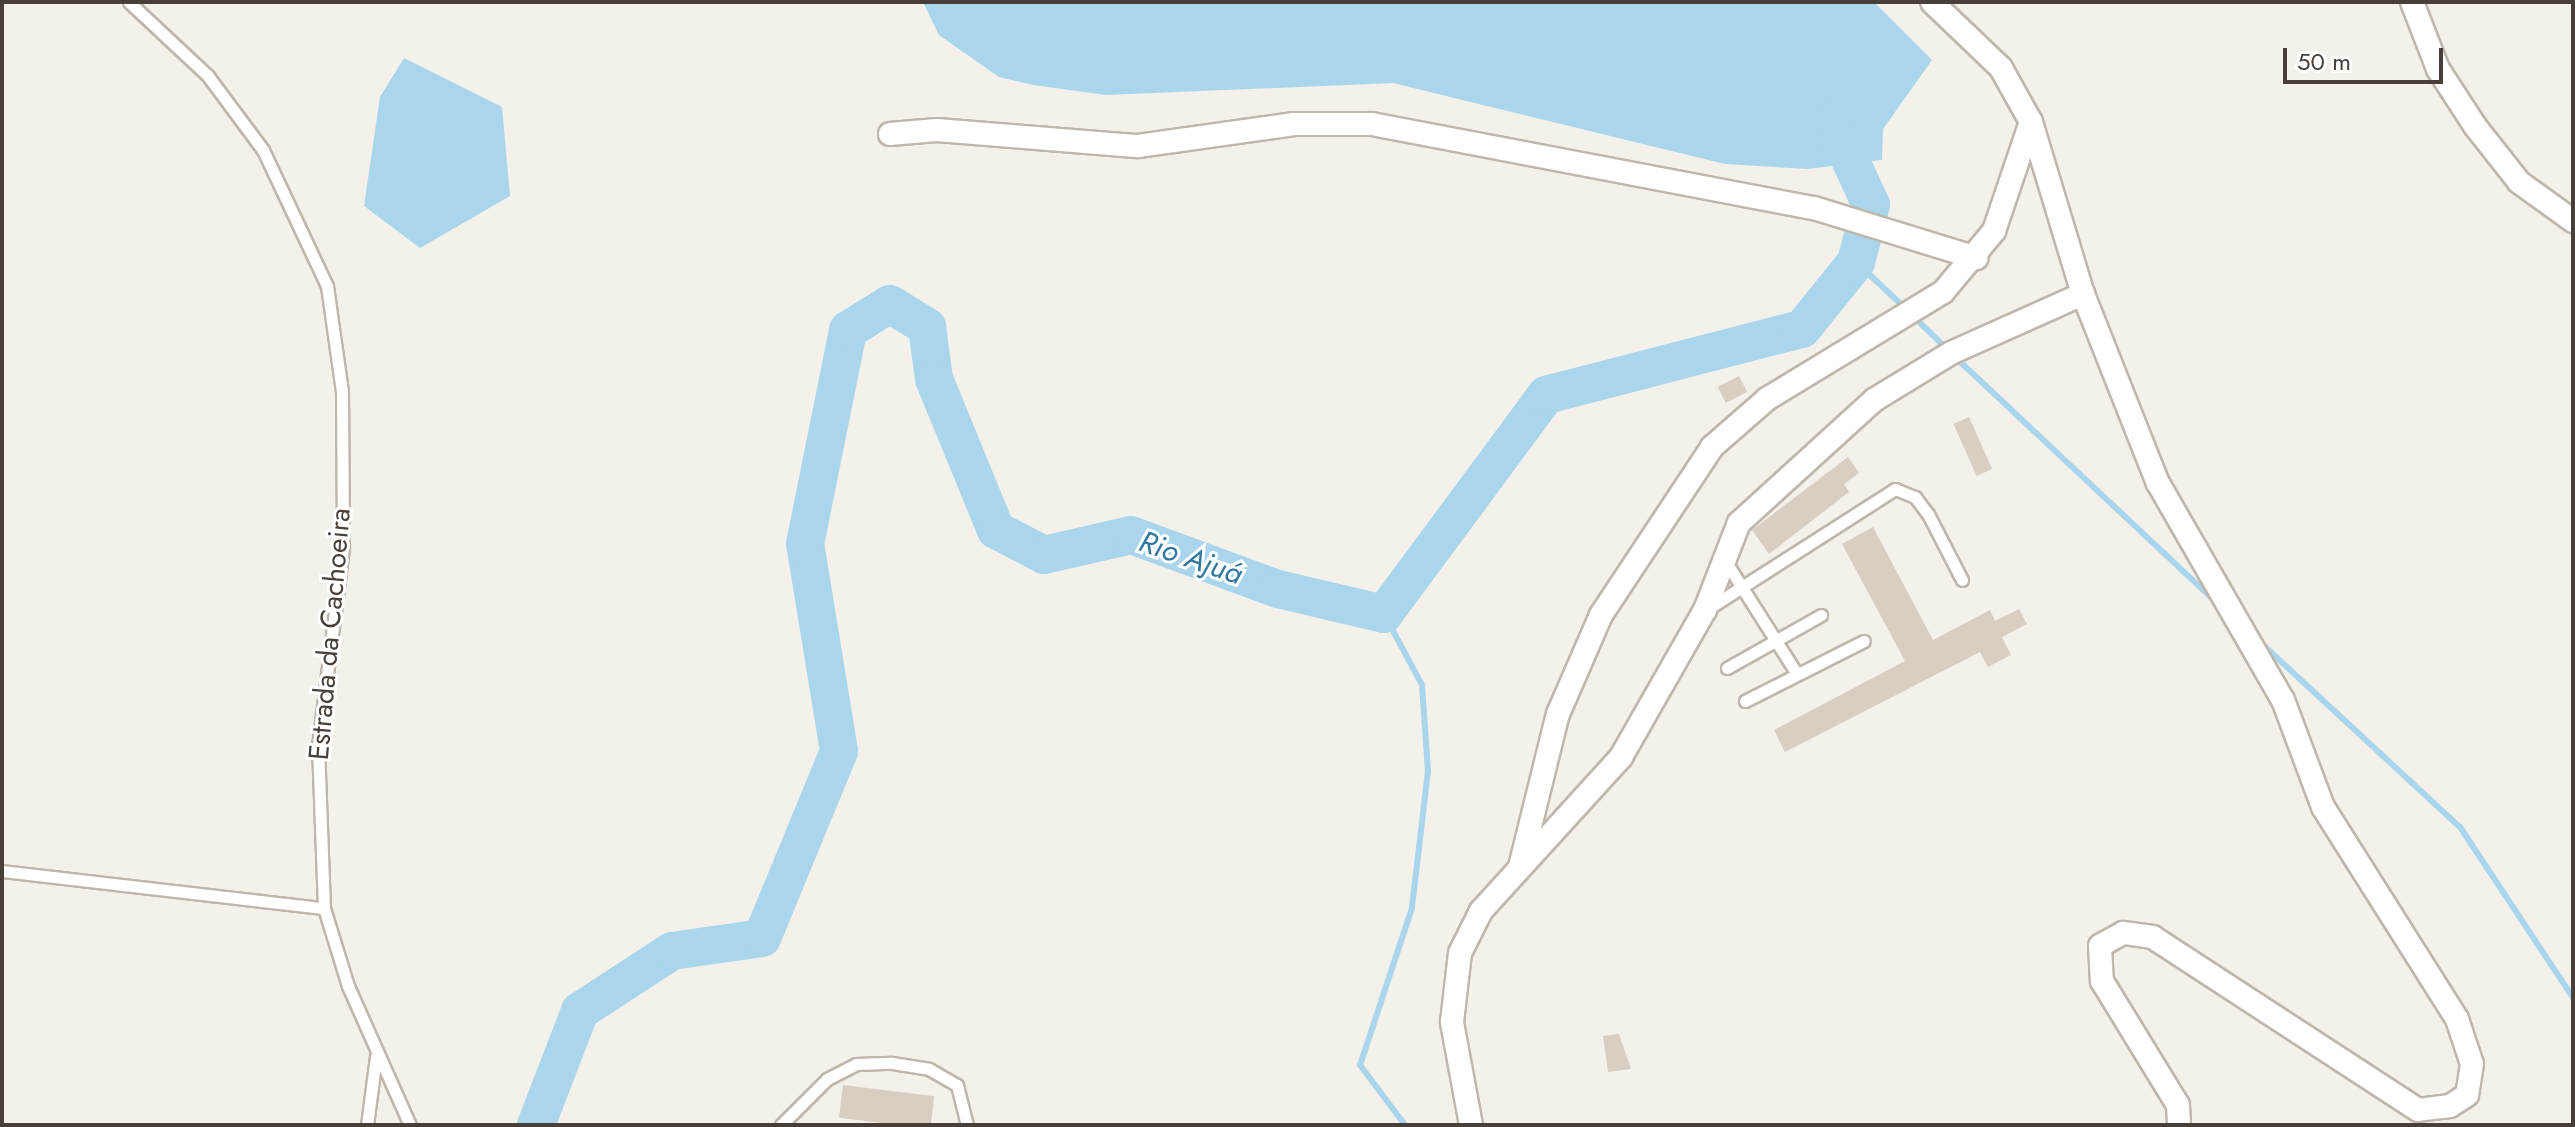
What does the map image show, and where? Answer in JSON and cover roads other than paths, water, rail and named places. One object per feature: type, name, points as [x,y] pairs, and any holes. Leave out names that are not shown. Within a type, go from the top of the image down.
[{"type":"street","points":[[1932,2],[2001,68],[2031,122],[2083,294],[2158,483],[2283,700],[2323,807],[2457,1019],[2472,1064],[2467,1095],[2450,1106],[2418,1110],[2153,937],[2123,933],[2100,946],[2102,981],[2178,1105],[2179,1125]]},
{"type":"street","points":[[2412,2],[2438,69],[2475,126],[2519,182],[2573,221]]},
{"type":"street","points":[[1520,867],[1558,714],[1601,615],[1712,447],[1767,399],[1943,292],[1977,258],[2007,202],[2031,122]]},
{"type":"street","points":[[890,134],[937,130],[1138,146],[1294,124],[1372,124],[1814,208],[1928,239],[1977,258]]},
{"type":"street","points":[[1471,1125],[1452,1022],[1460,953],[1481,911],[1621,757],[1705,610],[1722,555],[1739,523],[1874,400],[1951,353],[2083,294]]},
{"type":"lane","name":"Estrada da Cachoeira","points":[[129,2],[208,76],[263,150],[327,286],[342,392],[343,548],[318,745],[324,908],[376,1057],[410,1125]]},
{"type":"lane","points":[[1705,610],[1895,489],[1915,497],[1928,514],[1962,580]]},
{"type":"lane","points":[[1722,555],[1797,674]]},
{"type":"lane","points":[[1727,668],[1821,615]]},
{"type":"lane","points":[[1745,701],[1864,641]]},
{"type":"lane","points":[[2,871],[324,908]]},
{"type":"lane","points":[[367,1125],[376,1057]]},
{"type":"lane","points":[[781,1125],[827,1079],[856,1064],[892,1063],[929,1069],[957,1085],[967,1125]]},
{"type":"water","points":[[923,2],[1874,2],[1932,60],[1883,129],[1882,160],[1807,169],[1725,164],[1393,83],[1106,95],[1033,85],[999,77],[939,35]]},
{"type":"water","points":[[404,58],[502,107],[510,196],[420,248],[364,206],[380,97]]},
{"type":"waterway","name":"Rio Ajuá","points":[[536,1125],[580,1011],[672,951],[762,938],[839,751],[805,544],[848,330],[890,304],[927,327],[934,379],[996,530],[1044,555],[1131,535],[1278,589],[1384,614],[1546,395],[1802,329],[1856,262],[1871,205],[1831,118]]},
{"type":"waterway","points":[[1856,262],[1906,309]]},
{"type":"waterway","points":[[1914,317],[1946,348]]},
{"type":"waterway","points":[[1954,356],[2214,600]]},
{"type":"waterway","points":[[1384,614],[1422,685],[1428,771],[1412,908],[1360,1065],[1405,1125]]},
{"type":"waterway","points":[[2261,643],[2460,827],[2573,998]]}]
